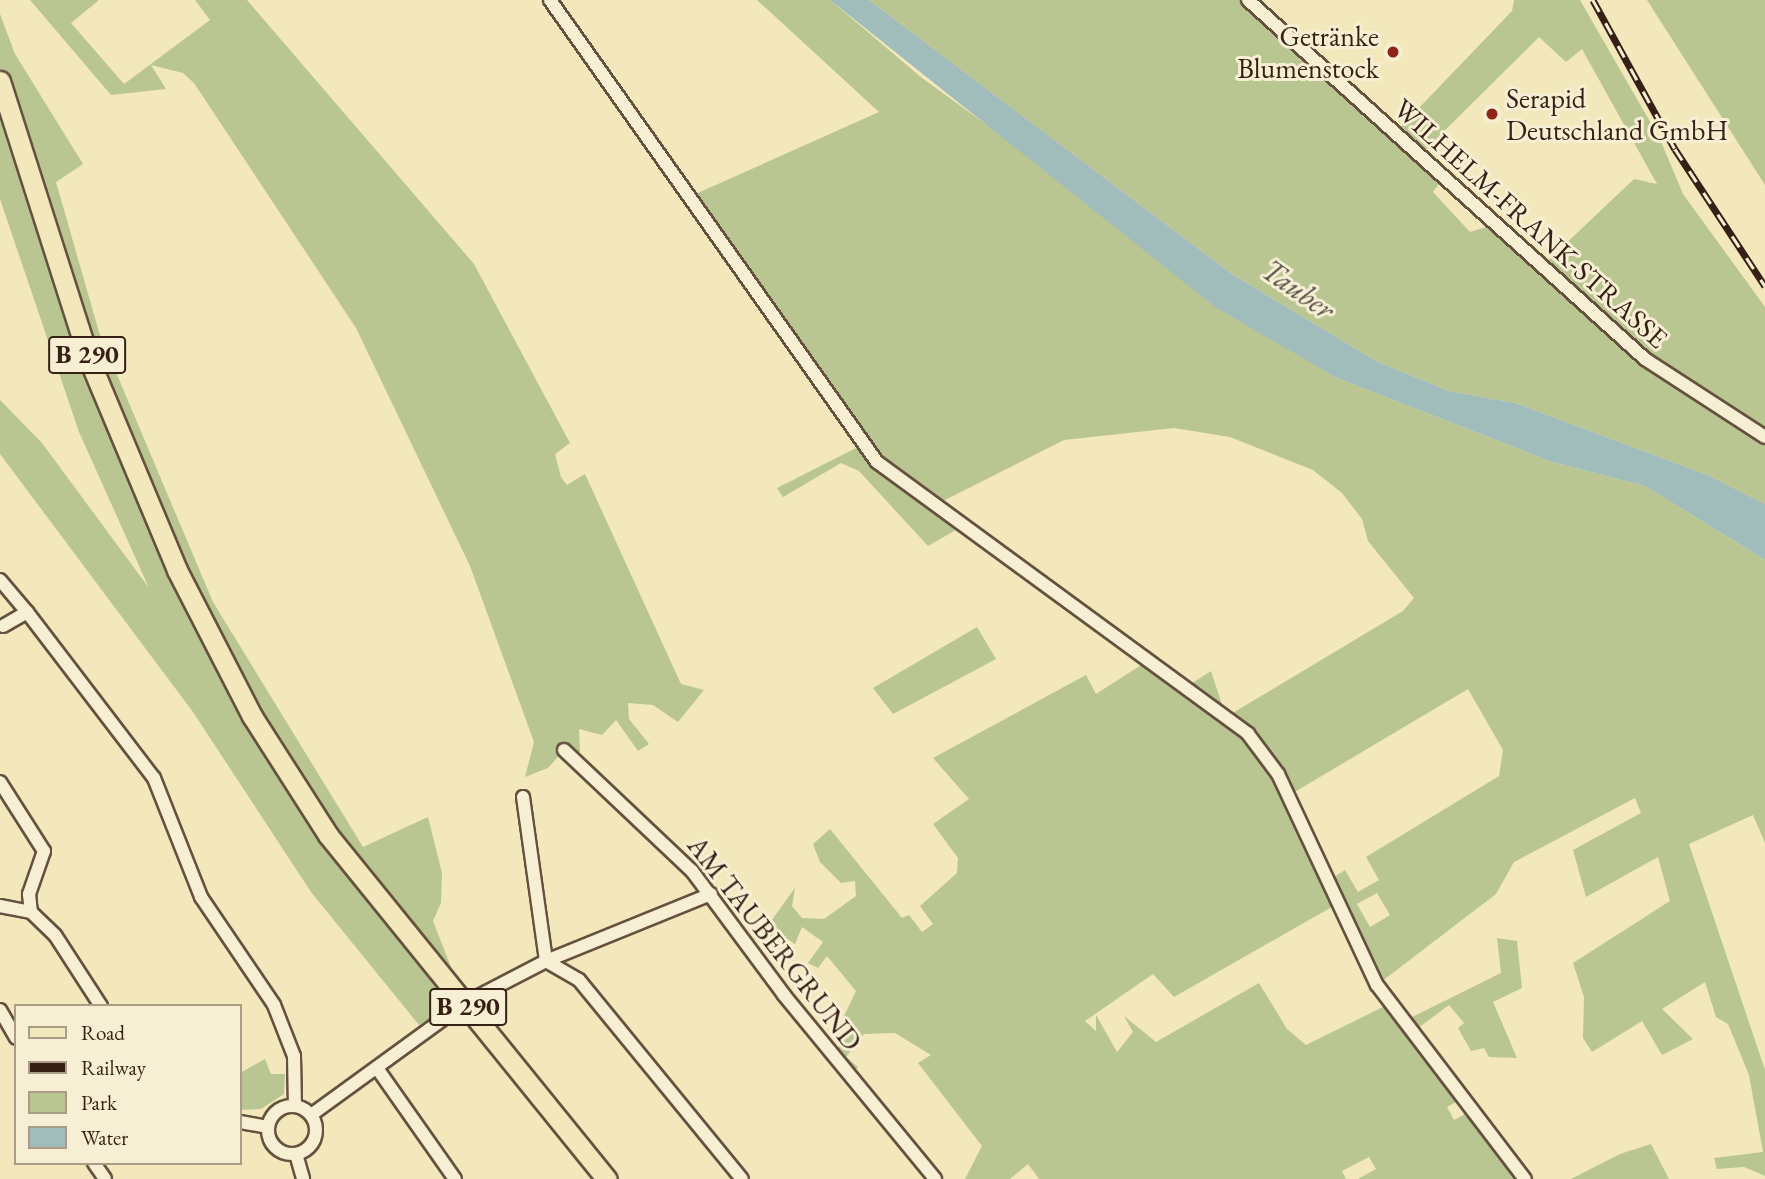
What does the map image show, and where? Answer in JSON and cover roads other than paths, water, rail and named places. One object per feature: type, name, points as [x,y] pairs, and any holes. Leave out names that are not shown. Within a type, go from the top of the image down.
[{"type":"main road","name":"B 290","points":[[0,81],[88,357],[177,570],[258,726],[328,835],[607,1179]]},
{"type":"street","points":[[550,0],[877,462],[1248,734],[1278,774],[1377,985],[1525,1179]]},
{"type":"street","name":"WILHELM-FRANK-STRASSE","points":[[1248,0],[1644,359],[1765,437]]},
{"type":"street","points":[[0,580],[27,612],[166,799],[174,838],[201,897],[274,1005],[289,1039],[295,1106]]},
{"type":"street","points":[[3,626],[27,612]]},
{"type":"street","name":"AM TAUBERGRUND","points":[[564,750],[711,894],[935,1179]]},
{"type":"street","points":[[0,782],[44,851],[29,894],[32,912]]},
{"type":"street","points":[[523,797],[546,961]]},
{"type":"street","points":[[311,1115],[379,1071],[465,1003],[546,961],[711,894]]},
{"type":"street","points":[[0,906],[32,912],[55,935],[100,1004]]},
{"type":"street","points":[[546,961],[579,980],[741,1179]]},
{"type":"street","points":[[0,1010],[14,1034]]},
{"type":"street","points":[[379,1071],[455,1179]]},
{"type":"street","points":[[296,1154],[275,1148],[268,1128],[277,1111],[295,1106],[311,1115]]},
{"type":"street","points":[[296,1154],[315,1139],[311,1115]]},
{"type":"street","points":[[242,1122],[268,1128]]},
{"type":"street","points":[[296,1154],[303,1179]]},
{"type":"water","points":[[830,0],[869,0],[1232,274],[1376,361],[1449,391],[1515,403],[1710,476],[1765,504],[1765,560],[1645,486],[1552,462],[1337,378],[1215,307]]},
{"type":"railway","points":[[1593,0],[1675,149],[1765,286]]},
{"type":"place","name":"Getränke Blumenstock","points":[[1393,52]]},
{"type":"place","name":"Serapid Deutschland GmbH","points":[[1492,114]]},
{"type":"water label","name":"Tauber","points":[[1298,290]]}]
